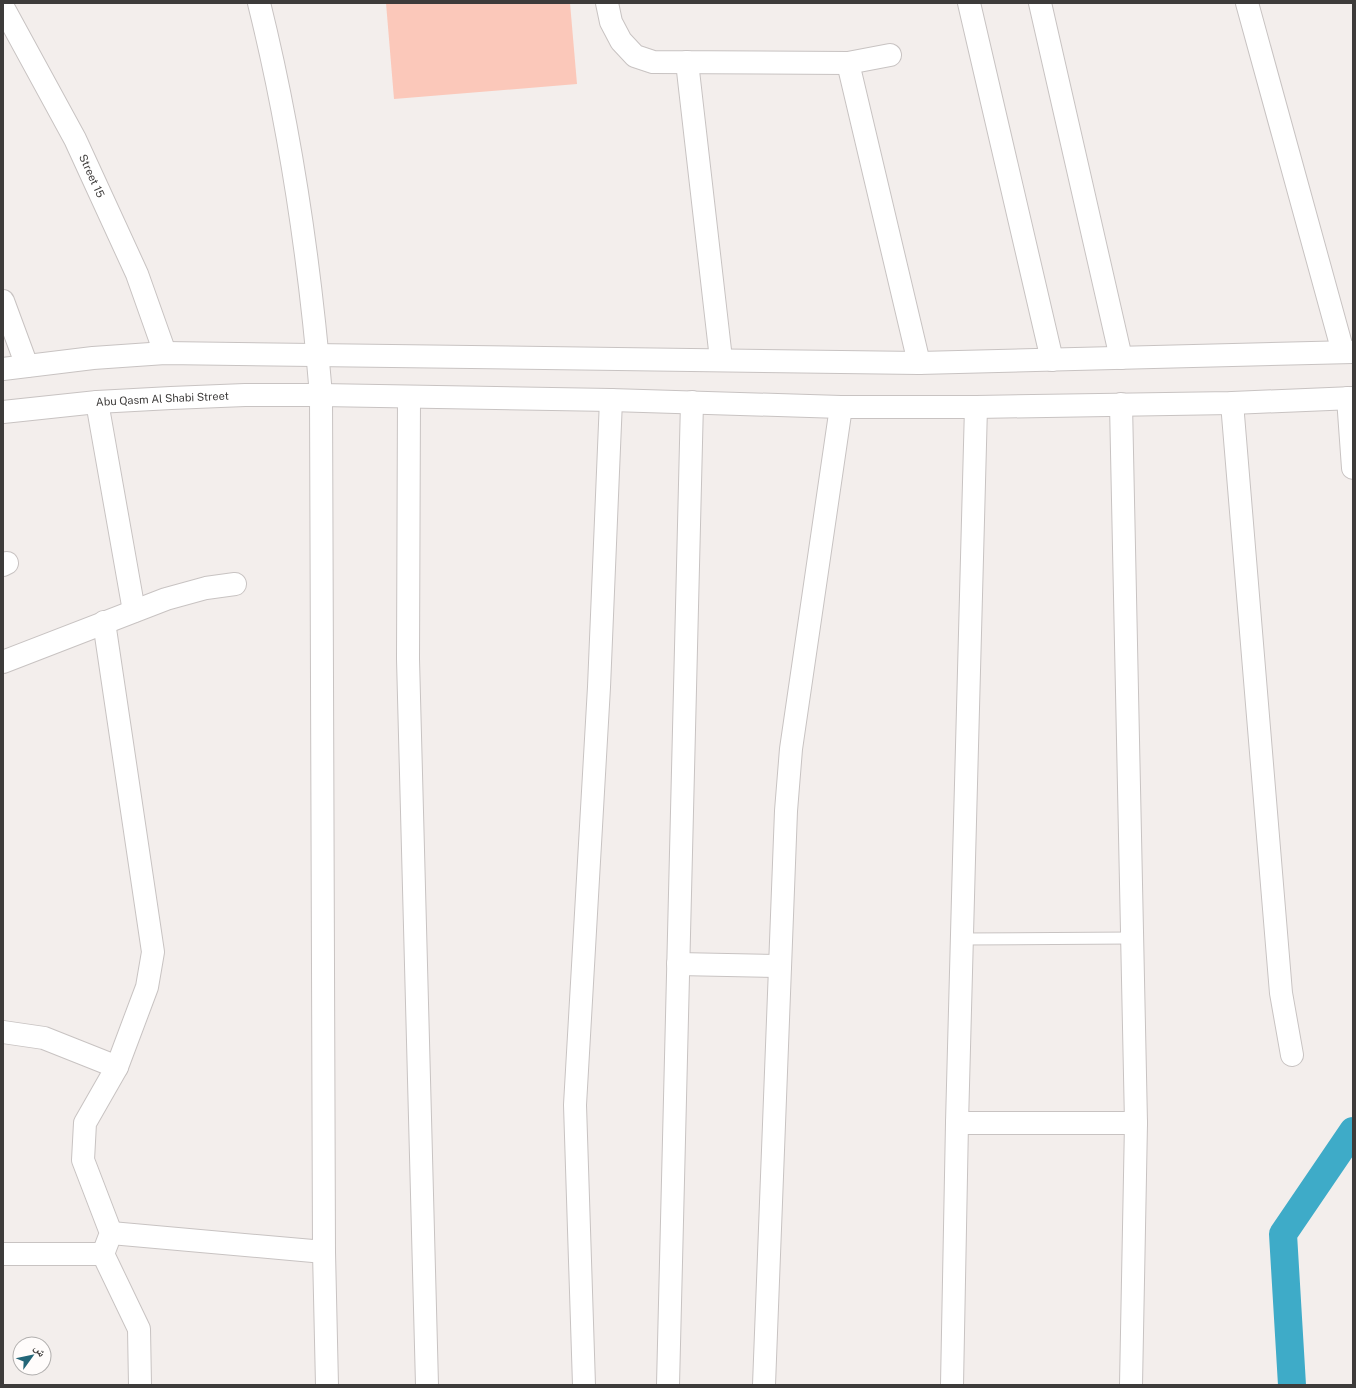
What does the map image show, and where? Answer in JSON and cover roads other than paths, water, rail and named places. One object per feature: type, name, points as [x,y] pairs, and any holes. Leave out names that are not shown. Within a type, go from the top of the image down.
[{"type":"street","points":[[259,3],[274,63],[300,210],[318,354],[321,395],[324,1252],[327,1385]]},
{"type":"street","points":[[607,3],[611,22],[621,41],[636,56],[653,62],[848,63],[890,55]]},
{"type":"street","points":[[969,3],[1052,360]]},
{"type":"street","points":[[1040,3],[1121,358]]},
{"type":"street","points":[[3,369],[93,358],[165,353],[919,363],[1348,352],[1247,3]]},
{"type":"street","name":"Street 15","points":[[3,8],[75,139],[137,274],[165,353]]},
{"type":"street","points":[[687,62],[721,360]]},
{"type":"street","points":[[848,63],[919,363]]},
{"type":"street","points":[[3,301],[27,366]]},
{"type":"street","name":"Abu Qasm Al Shabi Street","points":[[3,412],[97,402],[246,395],[611,400],[841,407],[976,407],[1232,403],[1350,398]]},
{"type":"street","points":[[409,397],[408,659],[427,1385]]},
{"type":"street","points":[[1350,398],[1353,468]]},
{"type":"street","points":[[584,1385],[575,1105],[598,695],[611,400]]},
{"type":"street","points":[[97,402],[134,611]]},
{"type":"street","points":[[668,1385],[692,402]]},
{"type":"street","points":[[1232,403],[1281,993],[1292,1055]]},
{"type":"street","points":[[1121,404],[1136,1123],[1131,1385]]},
{"type":"street","points":[[764,1385],[786,811],[791,749],[841,407]]},
{"type":"street","points":[[952,1385],[957,1123],[976,407]]},
{"type":"street","points":[[3,662],[166,599],[206,588],[235,584]]},
{"type":"street","points":[[104,622],[153,952],[147,988],[117,1067],[85,1123],[83,1160],[111,1233],[103,1254],[139,1329],[140,1385]]},
{"type":"street","points":[[678,964],[780,966]]},
{"type":"street","points":[[3,1032],[44,1038],[117,1067]]},
{"type":"street","points":[[957,1123],[1136,1123]]},
{"type":"street","points":[[111,1233],[324,1252]]},
{"type":"street","points":[[3,1254],[103,1254]]},
{"type":"lane","points":[[962,939],[1132,938]]},
{"type":"waterway","points":[[1292,1385],[1283,1234],[1353,1131]]}]
